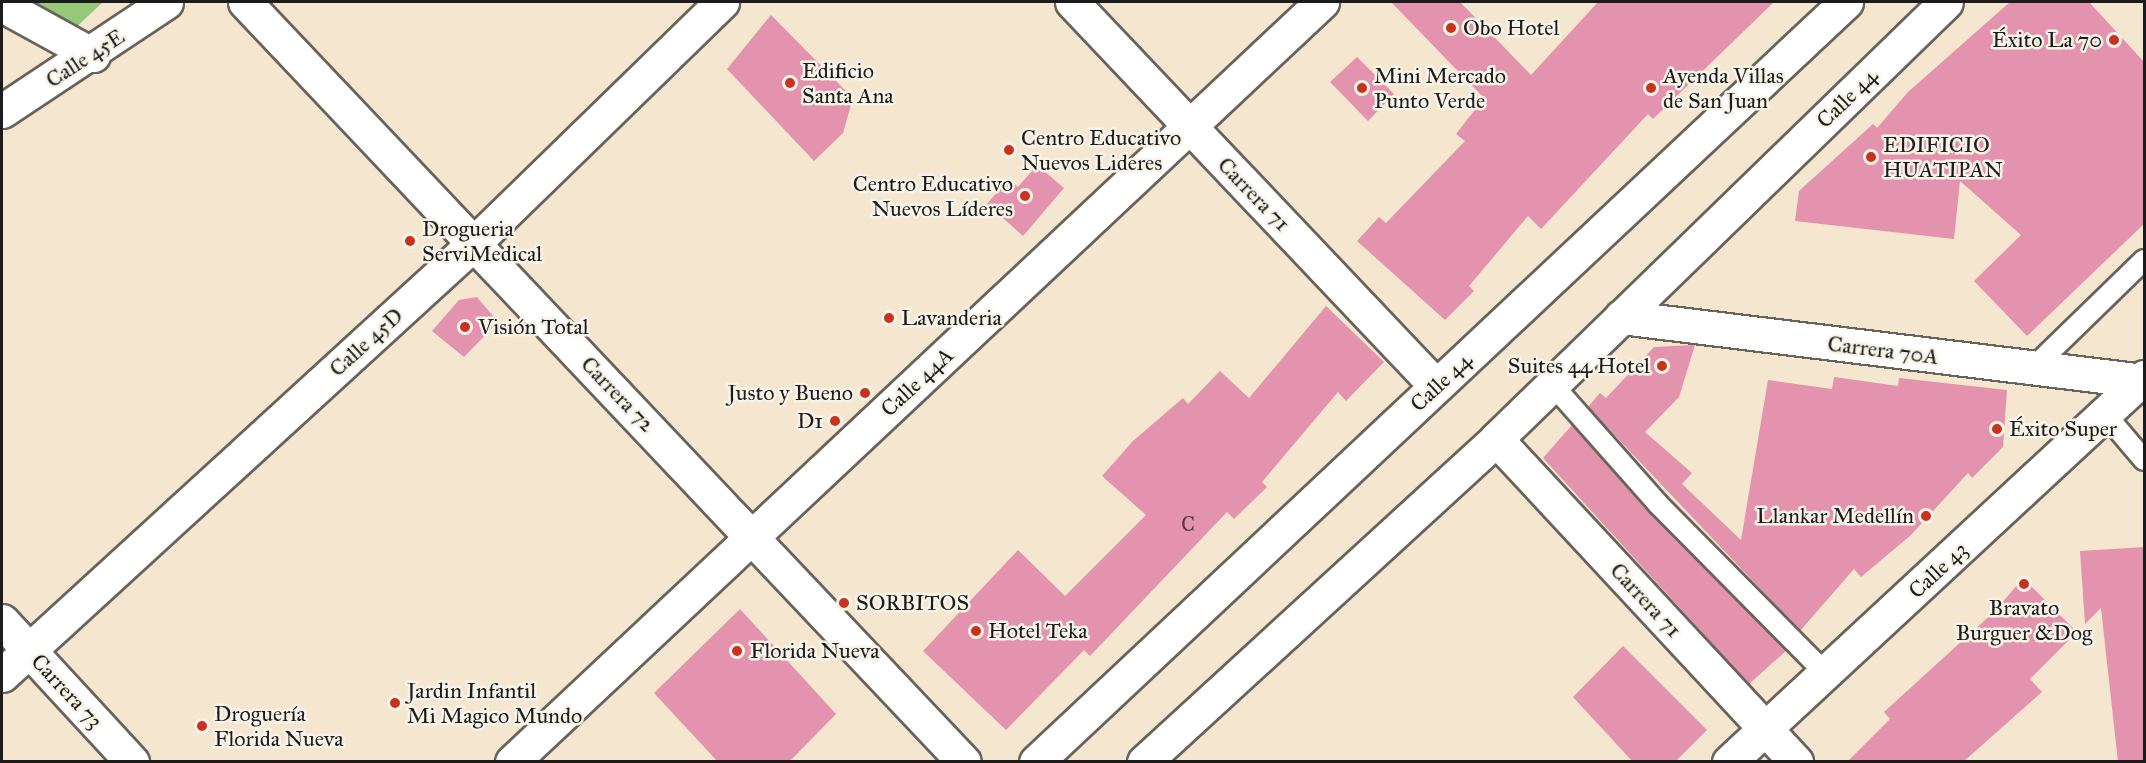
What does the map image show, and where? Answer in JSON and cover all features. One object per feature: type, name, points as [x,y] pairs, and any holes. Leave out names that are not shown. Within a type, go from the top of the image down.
[{"type":"street","name":"Calle 45E","points":[[2,111],[93,55],[166,2]]},
{"type":"street","name":"Carrera 72","points":[[245,2],[472,244],[754,535],[964,762]]},
{"type":"street","name":"Calle 45D","points":[[2,675],[472,244],[722,2]]},
{"type":"street","name":"Carrera 71","points":[[1072,2],[1436,386]]},
{"type":"street","name":"Calle 44A","points":[[512,762],[1322,2]]},
{"type":"street","name":"Calle 44","points":[[1036,762],[1846,2]]},
{"type":"street","name":"Calle 44","points":[[1144,762],[1496,439],[1946,2]]},
{"type":"street","points":[[2,5],[93,55]]},
{"type":"street","name":"Carrera 70A","points":[[1621,317],[2143,380]]},
{"type":"street","name":"Calle 43","points":[[1729,762],[2143,380]]},
{"type":"street","name":"Carrera 71","points":[[1496,439],[1796,762]]},
{"type":"street","name":"Carrera 73","points":[[2,621],[132,762]]},
{"type":"lane","points":[[2033,368],[2145,260]]},
{"type":"lane","points":[[1552,384],[1658,504],[1826,674]]},
{"type":"lane","points":[[2105,414],[2145,460]]},
{"type":"green space","points":[[11,2],[103,2],[54,48]]},
{"type":"building","points":[[1391,2],[1460,2],[1531,75],[1598,2],[1774,2],[1653,119],[1648,114],[1541,229],[1528,216],[1469,286],[1474,291],[1445,320],[1357,241],[1379,217],[1386,223],[1465,141],[1456,134],[1484,98]]},
{"type":"building","points":[[2010,2],[2089,2],[2145,63],[2145,223],[2027,336],[1974,281],[2021,235],[1960,181],[1954,239],[1795,221],[1799,191],[1873,124],[1877,128],[1908,92]]},
{"type":"building","name":"Edificio Santa Ana","points":[[771,15],[853,98],[843,133],[814,161],[727,69]]},
{"type":"building","name":"Mini Mercado Punto Verde","points":[[1357,57],[1394,94],[1368,121],[1330,82]]},
{"type":"building","name":"Centro Educativo Nuevos Líderes","points":[[1037,165],[1064,188],[1023,236],[987,204],[1008,179],[1018,187]]},
{"type":"building","name":"Visión Total","points":[[477,297],[498,322],[464,357],[432,331],[459,300]]},
{"type":"building","points":[[1326,306],[1384,362],[1346,401],[1338,392],[1262,482],[1267,487],[1234,519],[1227,512],[1090,656],[1084,650],[1006,730],[923,651],[1018,550],[1065,596],[1146,515],[1102,476],[1133,441],[1183,398],[1188,404],[1220,371],[1249,398]]},
{"type":"building","points":[[1695,345],[1679,397],[1645,432],[1692,473],[1682,484],[1741,540],[1768,380],[1832,389],[1834,377],[1898,386],[1899,378],[2007,390],[2003,447],[1972,478],[1968,473],[1911,535],[1861,577],[1854,569],[1800,631],[1588,407],[1600,393],[1606,398],[1654,347]]},
{"type":"building","points":[[1572,425],[1786,651],[1749,684],[1543,458]]},
{"type":"building","points":[[2145,547],[2145,762],[2118,762],[2101,608],[2085,624],[2080,551]]},
{"type":"building","points":[[2023,578],[2077,632],[2030,679],[2042,692],[1963,762],[1847,762],[1890,719],[1884,712],[1996,610]]},
{"type":"building","name":"Florida Nueva","points":[[740,609],[836,714],[789,762],[718,762],[654,693]]},
{"type":"building","points":[[1623,646],[1707,730],[1675,762],[1633,762],[1573,697]]},
{"type":"place","name":"Obo Hotel","points":[[1451,28]]},
{"type":"place","name":"Éxito La 70","points":[[2114,40]]},
{"type":"place","name":"Edificio Santa Ana","points":[[790,83]]},
{"type":"place","name":"Mini Mercado Punto Verde","points":[[1362,88]]},
{"type":"place","name":"Ayenda Villas de San Juan","points":[[1651,88]]},
{"type":"place","name":"Centro Educativo Nuevos Lideres","points":[[1009,150]]},
{"type":"place","name":"EDIFICIO HUATIPAN","points":[[1871,157]]},
{"type":"place","name":"Centro Educativo Nuevos Líderes","points":[[1025,196]]},
{"type":"place","name":"Drogueria ServiMedical","points":[[410,241]]},
{"type":"place","name":"Lavanderia","points":[[889,318]]},
{"type":"place","name":"Visión Total","points":[[465,327]]},
{"type":"place","name":"Suites 44 Hotel","points":[[1662,366]]},
{"type":"place","name":"Justo y Bueno","points":[[865,393]]},
{"type":"place","name":"D1","points":[[835,421]]},
{"type":"place","name":"Éxito Super","points":[[1997,429]]},
{"type":"place","name":"Llankar Medellín","points":[[1926,516]]},
{"type":"place","name":"Bravato Burguer &Dog","points":[[2024,584]]},
{"type":"place","name":"SORBITOS","points":[[844,603]]},
{"type":"place","name":"Hotel Teka","points":[[976,631]]},
{"type":"place","name":"Florida Nueva","points":[[737,651]]},
{"type":"place","name":"Jardin Infantil Mi Magico Mundo","points":[[395,703]]},
{"type":"place","name":"Droguería Florida Nueva","points":[[202,726]]}]
